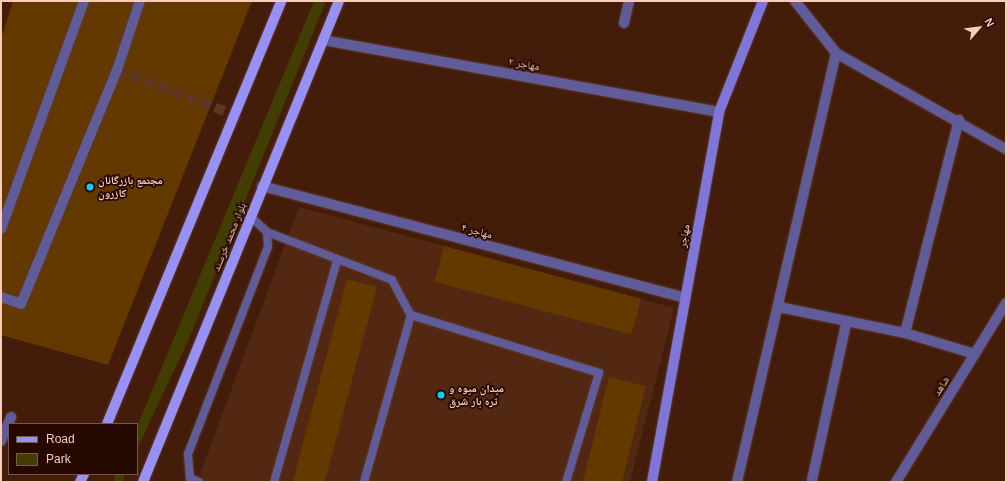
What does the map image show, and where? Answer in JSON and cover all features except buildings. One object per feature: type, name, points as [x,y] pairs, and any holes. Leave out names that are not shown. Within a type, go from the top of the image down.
[{"type":"main road","points":[[107,423],[281,1]]},
{"type":"main road","name":"بلوار محمد خرسند","points":[[143,482],[251,217],[262,186],[340,1]]},
{"type":"street","points":[[1,228],[84,1]]},
{"type":"street","points":[[1,297],[21,304],[117,70],[140,1]]},
{"type":"street","points":[[624,23],[629,1]]},
{"type":"street","name":"مهاجر","points":[[652,482],[719,112],[763,1]]},
{"type":"street","points":[[795,1],[836,53],[959,120],[1006,149]]},
{"type":"street","name":"مهاجر ۲","points":[[323,40],[719,112]]},
{"type":"street","points":[[737,482],[779,307],[836,53]]},
{"type":"street","points":[[905,333],[959,120]]},
{"type":"street","name":"مهاجر ۴","points":[[262,186],[685,298]]},
{"type":"street","name":"شاهد","points":[[896,482],[1006,303]]},
{"type":"street","points":[[779,307],[846,324],[905,333],[975,354]]},
{"type":"street","points":[[812,480],[846,324]]},
{"type":"street","points":[[9,423],[12,417]]},
{"type":"street","points":[[1,441],[8,426]]},
{"type":"lane","points":[[251,217],[267,232],[337,261],[392,280],[411,315],[364,482]]},
{"type":"lane","points":[[199,482],[188,480],[188,454],[268,247],[267,232]]},
{"type":"lane","points":[[274,482],[337,261]]},
{"type":"lane","points":[[411,315],[599,373],[566,482]]},
{"type":"shaded area","name":"میدان میوه و تره بار شرق","points":[[299,207],[674,308],[630,482],[197,482]]},
{"type":"green space","points":[[314,1],[326,1],[189,339],[138,447],[138,425]]},
{"type":"green space","points":[[116,475],[123,476],[123,480],[119,483],[114,478]]},
{"type":"tunnel","points":[[117,70],[235,115]]},
{"type":"place","name":"مجتمع بازرگانان کازرون","points":[[90,187]]},
{"type":"place","name":"میدان میوه و تره بار شرق","points":[[441,395]]}]
